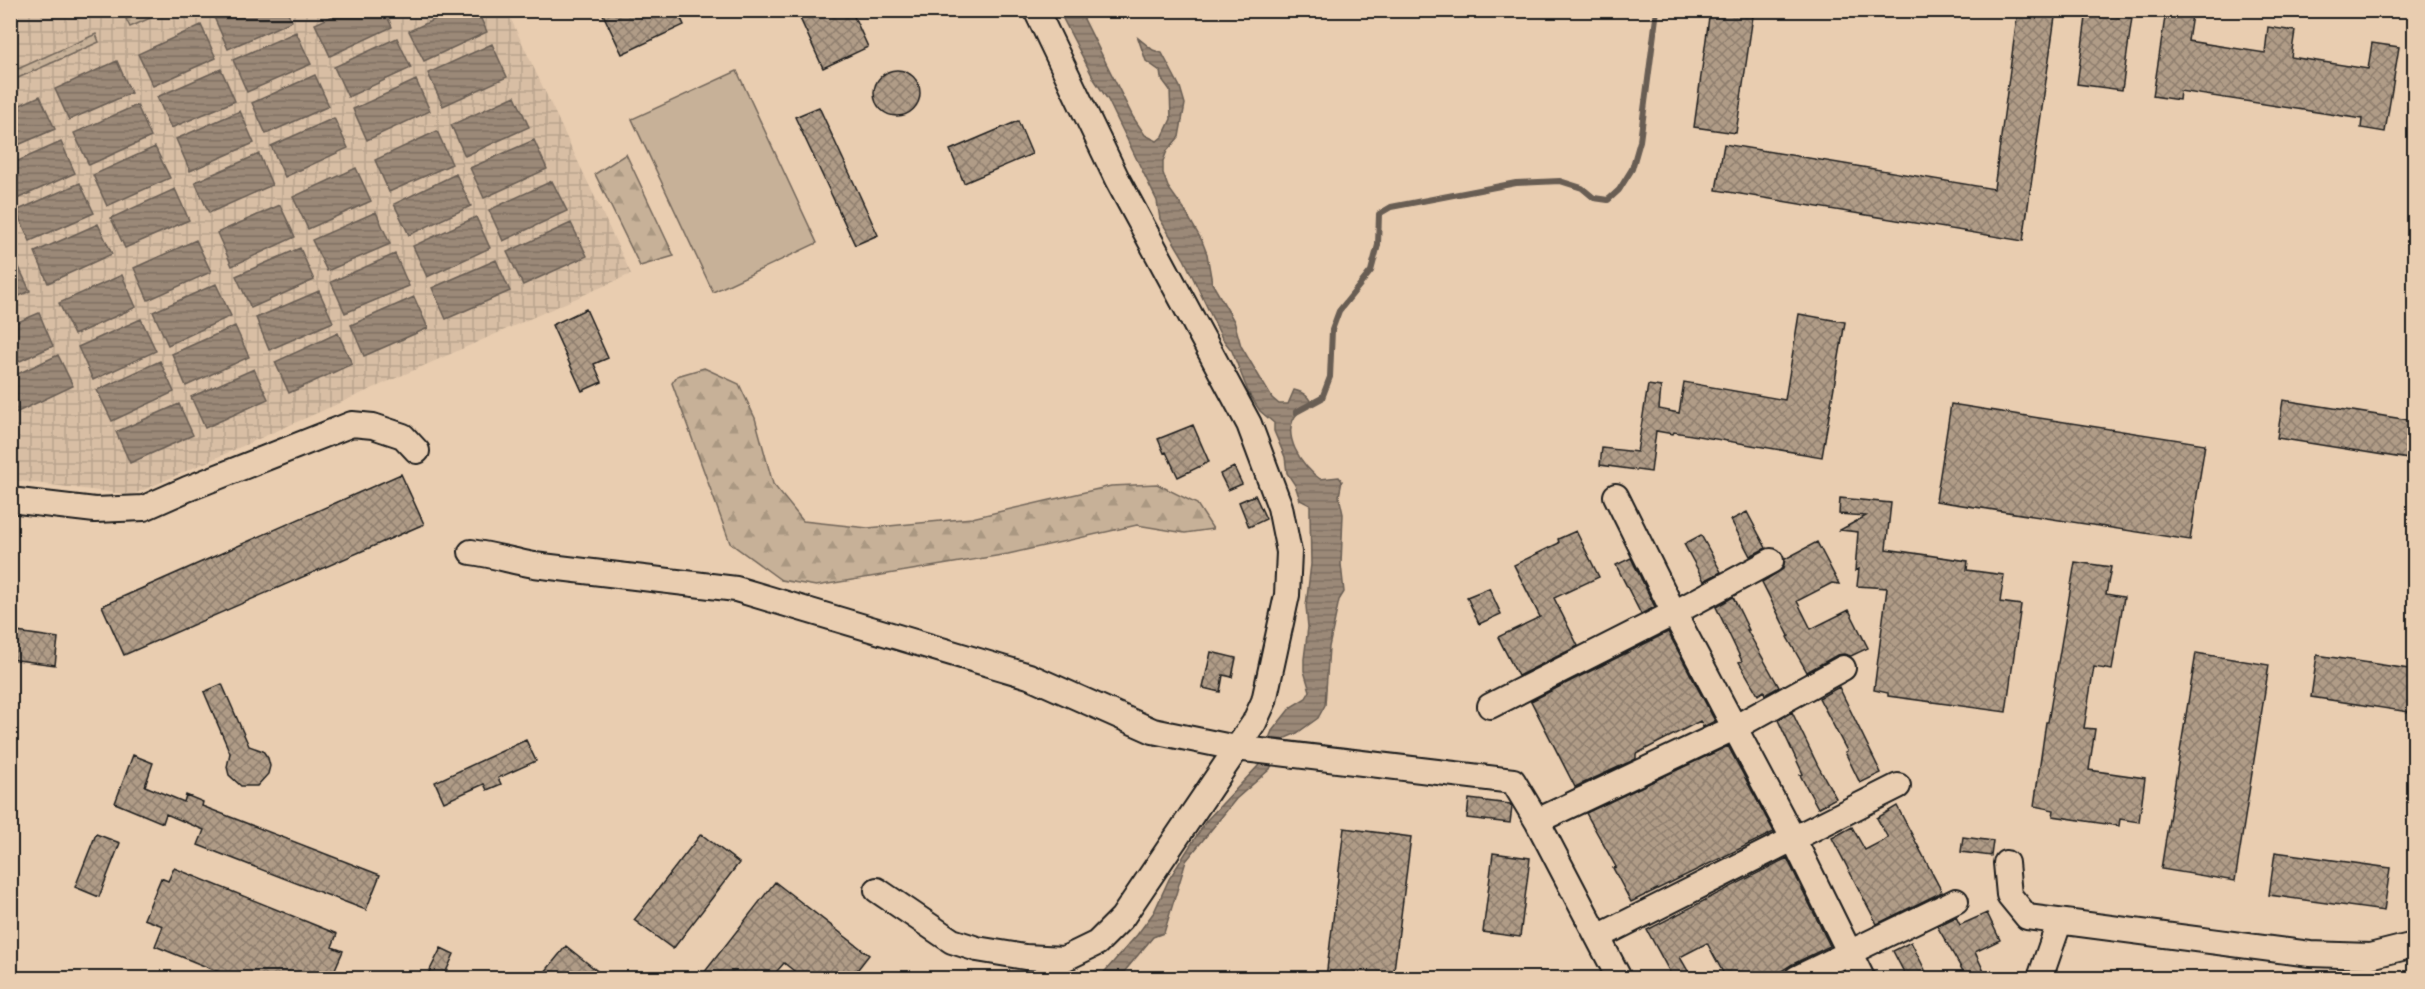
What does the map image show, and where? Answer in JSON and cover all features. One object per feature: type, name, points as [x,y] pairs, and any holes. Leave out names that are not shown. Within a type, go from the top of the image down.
[{"type":"street","points":[[877,890],[952,940],[977,949],[1024,957],[1064,959],[1096,943],[1122,918],[1254,723],[1264,700],[1287,595],[1289,552],[1280,507],[1250,424],[1118,179],[1036,10]]},
{"type":"street","points":[[10,500],[95,510],[144,508],[352,424],[373,426],[403,436],[417,451]]},
{"type":"street","points":[[1616,496],[1674,613],[1793,838],[1862,978]]},
{"type":"street","points":[[471,552],[498,555],[512,561],[534,565],[736,589],[1029,676],[1153,731],[1236,748],[1513,781],[1537,821],[1619,978]]},
{"type":"street","points":[[1490,706],[1771,561]]},
{"type":"street","points":[[1537,821],[1734,728],[1843,668]]},
{"type":"street","points":[[1598,937],[1898,786]]},
{"type":"street","points":[[2006,863],[2009,895],[2027,917],[2310,954],[2370,956],[2415,945]]},
{"type":"street","points":[[1797,978],[1956,901]]},
{"type":"street","points":[[2040,978],[2059,922]]},
{"type":"shaded area","points":[[229,10],[287,11],[292,21],[228,49],[214,17]]},
{"type":"shaded area","points":[[384,10],[392,27],[330,56],[315,24],[344,11]]},
{"type":"shaded area","points":[[477,10],[487,32],[424,61],[409,31],[453,11]]},
{"type":"shaded area","points":[[11,11],[507,11],[631,274],[132,495],[11,480]]},
{"type":"shaded area","points":[[1059,11],[1080,11],[1133,117],[1145,135],[1157,141],[1163,136],[1171,119],[1170,90],[1161,78],[1160,71],[1146,61],[1138,38],[1153,50],[1162,53],[1180,87],[1185,104],[1179,137],[1167,151],[1163,161],[1163,173],[1168,187],[1202,241],[1207,254],[1212,283],[1234,321],[1241,346],[1272,398],[1279,404],[1288,404],[1294,390],[1306,395],[1310,400],[1312,406],[1299,412],[1293,420],[1291,429],[1295,449],[1300,458],[1320,479],[1339,477],[1342,481],[1339,496],[1343,514],[1341,564],[1344,592],[1339,600],[1329,647],[1325,705],[1318,718],[1297,733],[1283,739],[1270,769],[1236,799],[1186,861],[1164,933],[1153,937],[1119,978],[1099,978],[1154,912],[1169,879],[1206,821],[1258,766],[1272,731],[1291,707],[1306,698],[1310,691],[1304,671],[1304,659],[1308,627],[1306,606],[1311,564],[1310,505],[1300,500],[1295,485],[1287,473],[1285,457],[1274,431],[1274,423],[1260,411],[1249,394],[1232,351],[1222,338],[1184,259],[1160,219],[1157,201],[1108,100],[1094,79]]},
{"type":"shaded area","points":[[201,25],[216,58],[153,86],[138,54]]},
{"type":"shaded area","points":[[296,32],[311,64],[247,92],[233,60]]},
{"type":"shaded area","points":[[397,38],[411,68],[348,97],[334,67]]},
{"type":"shaded area","points":[[492,44],[507,77],[443,106],[428,73]]},
{"type":"shaded area","points":[[117,61],[131,93],[69,120],[55,89]]},
{"type":"shaded area","points":[[221,69],[235,101],[171,128],[157,97]]},
{"type":"shaded area","points":[[315,75],[329,106],[266,134],[252,103]]},
{"type":"shaded area","points":[[416,80],[430,111],[367,140],[353,109]]},
{"type":"shaded area","points":[[40,96],[55,129],[11,148],[11,109]]},
{"type":"shaded area","points":[[515,96],[529,127],[465,156],[451,125]]},
{"type":"shaded area","points":[[137,105],[151,137],[89,165],[74,133]]},
{"type":"shaded area","points":[[240,111],[254,143],[190,171],[176,139]]},
{"type":"shaded area","points":[[334,118],[348,148],[285,177],[271,146]]},
{"type":"shaded area","points":[[437,131],[452,164],[389,192],[375,160]]},
{"type":"shaded area","points":[[534,140],[547,169],[484,198],[470,168]]},
{"type":"shaded area","points":[[61,142],[75,173],[12,201],[11,164]]},
{"type":"shaded area","points":[[155,147],[170,178],[107,206],[93,175]]},
{"type":"shaded area","points":[[259,154],[272,185],[209,213],[195,182]]},
{"type":"shaded area","points":[[356,168],[371,201],[308,229],[293,197]]},
{"type":"shaded area","points":[[456,174],[471,206],[409,235],[394,204]]},
{"type":"shaded area","points":[[552,181],[567,211],[503,241],[489,210]]},
{"type":"shaded area","points":[[80,183],[94,213],[30,241],[16,211]]},
{"type":"shaded area","points":[[175,189],[189,220],[125,248],[111,218]]},
{"type":"shaded area","points":[[280,205],[295,237],[232,266],[217,233]]},
{"type":"shaded area","points":[[376,212],[390,244],[327,271],[312,240]]},
{"type":"shaded area","points":[[476,217],[490,248],[427,277],[413,246]]},
{"type":"shaded area","points":[[571,223],[587,256],[523,285],[507,252]]},
{"type":"shaded area","points":[[98,224],[112,254],[48,283],[35,252]]},
{"type":"shaded area","points":[[196,240],[211,272],[148,300],[134,268]]},
{"type":"shaded area","points":[[300,248],[314,280],[251,308],[236,276]]},
{"type":"shaded area","points":[[395,254],[409,286],[345,313],[331,282]]},
{"type":"shaded area","points":[[496,260],[510,291],[446,319],[432,288]]},
{"type":"shaded area","points":[[16,261],[30,291],[11,300],[11,264]]},
{"type":"shaded area","points":[[122,275],[136,307],[74,335],[59,303]]},
{"type":"shaded area","points":[[216,284],[231,316],[168,345],[153,312]]},
{"type":"shaded area","points":[[319,291],[333,322],[269,350],[256,318]]},
{"type":"shaded area","points":[[414,297],[428,328],[364,356],[351,325]]},
{"type":"shaded area","points":[[39,313],[53,346],[11,365],[11,325]]},
{"type":"shaded area","points":[[141,319],[156,351],[93,380],[78,347]]},
{"type":"shaded area","points":[[235,326],[249,357],[186,386],[172,354]]},
{"type":"shaded area","points":[[338,333],[352,364],[289,393],[275,362]]},
{"type":"shaded area","points":[[58,355],[73,386],[11,415],[11,377]]},
{"type":"shaded area","points":[[160,361],[174,392],[112,421],[97,390]]},
{"type":"shaded area","points":[[254,369],[268,399],[205,428],[191,397]]},
{"type":"shaded area","points":[[179,404],[193,435],[130,463],[116,432]]},
{"type":"green space","points":[[146,11],[166,11],[130,27],[126,19]]},
{"type":"green space","points":[[96,34],[99,42],[11,81],[11,72]]},
{"type":"green space","points":[[737,71],[817,243],[713,292],[632,119]]},
{"type":"green space","points":[[626,154],[674,256],[640,266],[595,174]]},
{"type":"green space","points":[[704,368],[739,384],[755,418],[773,484],[803,521],[868,528],[972,518],[1111,486],[1157,484],[1197,504],[1213,529],[1185,533],[1137,525],[1008,554],[816,586],[781,580],[730,543],[672,383],[677,376]]},
{"type":"building","points":[[601,10],[677,10],[684,25],[622,54]]},
{"type":"building","points":[[806,10],[851,10],[868,47],[823,68],[798,14]]},
{"type":"building","points":[[1710,10],[1753,16],[1736,133],[1694,127]]},
{"type":"building","points":[[2018,10],[2056,10],[2023,241],[1716,190],[1724,144],[1994,189]]},
{"type":"building","points":[[2087,10],[2133,10],[2122,90],[2077,84]]},
{"type":"building","points":[[2166,11],[2192,15],[2188,41],[2265,53],[2268,27],[2295,31],[2291,57],[2368,69],[2372,43],[2399,47],[2385,132],[2361,128],[2362,119],[2180,91],[2179,100],[2153,96]]},
{"type":"building","points":[[897,70],[913,77],[920,93],[913,109],[897,116],[881,109],[874,93],[881,77]]},
{"type":"building","points":[[819,107],[878,235],[855,245],[795,117]]},
{"type":"building","points":[[1018,121],[1032,154],[964,183],[950,150]]},
{"type":"building","points":[[586,309],[608,358],[594,364],[602,382],[582,391],[552,325]]},
{"type":"building","points":[[1799,314],[1845,322],[1822,457],[1656,431],[1651,472],[1600,465],[1602,448],[1637,452],[1648,385],[1661,387],[1659,409],[1679,413],[1684,382],[1785,400]]},
{"type":"building","points":[[2283,400],[2415,421],[2415,460],[2277,438]]},
{"type":"building","points":[[1951,404],[2205,444],[2190,540],[1936,501]]},
{"type":"building","points":[[1193,425],[1209,462],[1178,477],[1158,439]]},
{"type":"building","points":[[1234,467],[1242,484],[1228,490],[1220,474]]},
{"type":"building","points":[[401,474],[424,524],[124,655],[102,606]]},
{"type":"building","points":[[1255,495],[1266,519],[1249,527],[1239,502]]},
{"type":"building","points":[[1840,498],[1891,503],[1886,549],[1968,561],[1967,570],[2004,575],[2000,602],[2021,605],[2006,712],[1888,696],[1888,693],[1874,690],[1887,588],[1857,586],[1859,569],[1855,571],[1858,532],[1840,530],[1866,516],[1839,514]]},
{"type":"building","points":[[1747,512],[1766,548],[1750,556],[1731,520]]},
{"type":"building","points":[[1576,531],[1599,577],[1554,598],[1578,646],[1518,676],[1498,637],[1540,617],[1514,565],[1559,543],[1558,539]]},
{"type":"building","points":[[1701,535],[1721,572],[1704,581],[1684,544]]},
{"type":"building","points":[[1817,542],[1839,584],[1832,583],[1797,601],[1811,629],[1849,610],[1868,648],[1851,656],[1837,655],[1807,672],[1787,637],[1789,636],[1762,582],[1783,569],[1785,559]]},
{"type":"building","points":[[1631,558],[1655,607],[1641,614],[1616,565]]},
{"type":"building","points":[[2075,562],[2111,567],[2106,594],[2124,597],[2112,670],[2094,667],[2084,728],[2095,729],[2089,770],[2145,778],[2139,822],[2120,819],[2119,826],[2053,816],[2054,810],[2034,806],[2046,722],[2048,722]]},
{"type":"building","points":[[1489,588],[1501,614],[1479,624],[1467,597]]},
{"type":"building","points":[[1733,597],[1749,630],[1747,630],[1779,687],[1765,695],[1764,691],[1758,695],[1739,662],[1742,661],[1716,607]]},
{"type":"building","points":[[10,631],[58,638],[55,665],[10,659]]},
{"type":"building","points":[[1668,632],[1715,721],[1703,727],[1700,721],[1636,754],[1636,759],[1575,787],[1531,701]]},
{"type":"building","points":[[1211,652],[1236,658],[1232,677],[1223,675],[1220,692],[1203,688]]},
{"type":"building","points":[[2196,653],[2269,665],[2235,881],[2161,869]]},
{"type":"building","points":[[2317,655],[2415,670],[2415,713],[2311,697]]},
{"type":"building","points":[[222,684],[249,746],[263,751],[268,758],[270,766],[268,774],[257,786],[241,786],[229,775],[227,767],[230,753],[204,692]]},
{"type":"building","points":[[1839,687],[1881,773],[1860,783],[1845,752],[1847,751],[1819,698]]},
{"type":"building","points":[[1792,712],[1836,798],[1818,808],[1800,775],[1803,774],[1778,720]]},
{"type":"building","points":[[526,740],[536,761],[498,778],[501,784],[487,790],[484,784],[444,802],[435,782]]},
{"type":"building","points":[[1728,746],[1774,832],[1631,902],[1613,868],[1616,867],[1586,813]]},
{"type":"building","points":[[133,755],[153,763],[145,786],[184,802],[186,795],[203,802],[202,806],[380,875],[366,910],[198,845],[204,830],[166,814],[163,823],[115,803]]},
{"type":"building","points":[[1469,799],[1510,804],[1512,807],[1510,823],[1467,818]]},
{"type":"building","points":[[1897,806],[1942,892],[1877,924],[1832,838],[1852,827],[1865,850],[1888,838],[1877,818]]},
{"type":"building","points":[[1344,828],[1411,837],[1393,978],[1326,978]]},
{"type":"building","points":[[96,834],[120,843],[99,897],[75,887]]},
{"type":"building","points":[[701,834],[739,863],[673,949],[634,920]]},
{"type":"building","points":[[1963,837],[1993,841],[1991,856],[1961,852]]},
{"type":"building","points":[[2275,852],[2390,868],[2384,911],[2269,895]]},
{"type":"building","points":[[1493,853],[1530,858],[1520,937],[1483,932]]},
{"type":"building","points":[[1787,858],[1830,946],[1791,965],[1771,978],[1726,978],[1707,943],[1680,957],[1692,978],[1673,978],[1647,930]]},
{"type":"building","points":[[174,868],[337,934],[332,947],[343,951],[331,978],[234,978],[155,946],[163,926],[144,919],[161,878],[168,881]]},
{"type":"building","points":[[775,882],[869,955],[851,978],[803,978],[784,963],[771,978],[700,978]]},
{"type":"building","points":[[1987,913],[2000,940],[1975,952],[1987,978],[1967,978],[1937,926],[1956,917],[1960,925]]},
{"type":"building","points":[[1911,942],[1929,978],[1907,978],[1893,951]]},
{"type":"building","points":[[566,946],[606,978],[540,978]]},
{"type":"building","points":[[441,948],[454,954],[443,978],[426,978]]},
{"type":"waterway","points":[[1296,412],[1322,398],[1330,377],[1332,330],[1339,311],[1371,271],[1378,245],[1379,214],[1391,207],[1516,183],[1560,181],[1582,188],[1594,198],[1608,200],[1619,190],[1632,169],[1640,141],[1657,10]]}]
